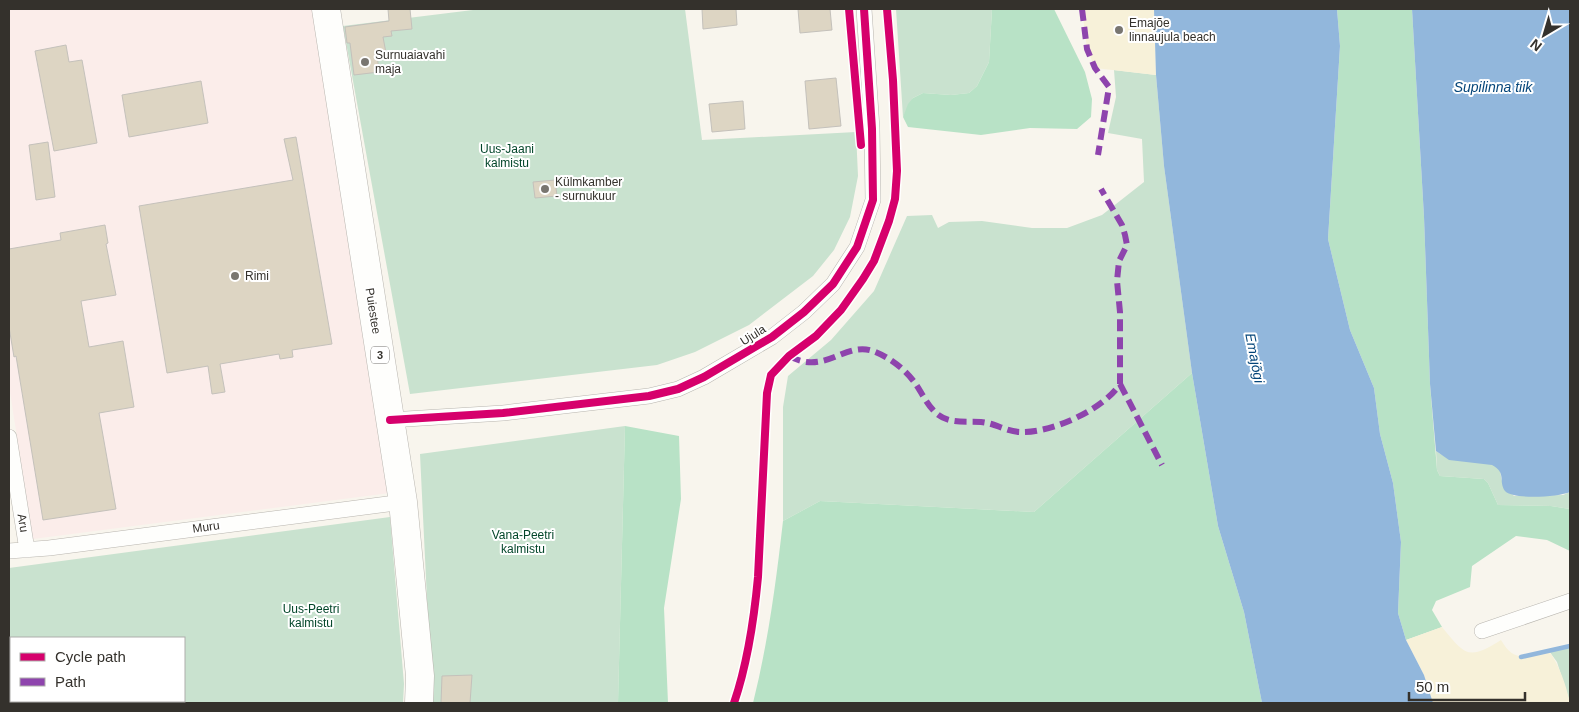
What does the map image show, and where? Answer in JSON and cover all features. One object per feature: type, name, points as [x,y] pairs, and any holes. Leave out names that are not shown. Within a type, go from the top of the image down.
[{"type":"highway","name":"Puiestee","points":[[326,9],[404,502],[420,676],[419,703]]},
{"type":"street","name":"Ujula","points":[[390,420],[503,413],[649,396],[678,389],[704,377],[772,337],[804,312],[834,284],[857,247],[873,200],[872,111],[864,9]]},
{"type":"street","name":"Aru","points":[[9,437],[27,550]]},
{"type":"street","name":"Muru","points":[[9,551],[404,502]]},
{"type":"street","points":[[1482,631],[1570,600]]},
{"type":"shaded area","points":[[9,9],[322,9],[390,493],[33,539],[9,386]]},
{"type":"green space","name":"Uus-Jaani kalmistu","points":[[481,9],[685,9],[702,140],[856,132],[858,176],[850,217],[834,250],[813,276],[749,325],[695,352],[657,365],[410,394],[343,26]]},
{"type":"green space","points":[[896,9],[992,9],[989,62],[977,86],[969,93],[951,95],[923,93],[913,98],[903,117]]},
{"type":"green space","points":[[992,9],[1054,9],[1085,72],[1092,99],[1091,117],[1077,129],[1030,128],[981,135],[908,127],[903,117],[908,104],[913,98],[923,93],[951,95],[969,93],[977,86],[989,62]]},
{"type":"green space","points":[[1337,9],[1412,9],[1424,217],[1430,384],[1437,470],[1440,476],[1484,479],[1488,483],[1498,505],[1551,506],[1570,509],[1570,551],[1547,540],[1516,536],[1472,566],[1470,587],[1436,601],[1432,610],[1442,627],[1406,640],[1398,613],[1401,542],[1393,483],[1380,434],[1374,388],[1350,330],[1328,239],[1340,46]]},
{"type":"green space","points":[[1114,70],[1156,75],[1164,166],[1192,373],[1034,512],[820,501],[783,521],[783,407],[788,376],[831,340],[874,291],[907,216],[932,215],[938,228],[949,222],[982,221],[1032,228],[1067,228],[1102,215],[1144,182],[1142,139],[1108,133],[1116,97]]},
{"type":"green space","points":[[1192,373],[1218,526],[1244,612],[1262,703],[753,703],[771,613],[783,521],[820,501],[1034,512]]},
{"type":"green space","name":"Vana-Peetri kalmistu","points":[[625,426],[618,703],[432,703],[420,454]]},
{"type":"green space","points":[[625,426],[679,436],[681,499],[664,608],[668,703],[618,703]]},
{"type":"green space","points":[[1436,451],[1443,456],[1484,462],[1497,467],[1503,483],[1514,496],[1563,495],[1570,492],[1570,509],[1551,506],[1498,505],[1488,483],[1484,479],[1440,476],[1437,470]]},
{"type":"green space","name":"Uus-Peetri kalmistu","points":[[390,517],[404,684],[403,703],[9,703],[9,568]]},
{"type":"green space","points":[[1570,646],[1570,703],[1557,662],[1549,651]]},
{"type":"sand","name":"Emajõe linnaujula beach","points":[[1082,9],[1154,9],[1156,75],[1095,68],[1087,49]]},
{"type":"sand","points":[[1442,627],[1456,644],[1468,652],[1481,651],[1501,640],[1511,653],[1516,655],[1527,656],[1549,651],[1562,676],[1570,703],[1433,703],[1424,675],[1406,640]]},
{"type":"water","name":"Emajõgi","points":[[1154,9],[1337,9],[1340,46],[1328,239],[1350,330],[1374,388],[1380,434],[1393,483],[1401,542],[1398,613],[1406,640],[1424,675],[1433,703],[1262,703],[1244,612],[1218,526],[1192,373],[1164,166],[1156,75]]},
{"type":"water","name":"Supilinna tiik","points":[[1412,9],[1570,9],[1570,492],[1564,494],[1526,497],[1510,494],[1503,487],[1501,474],[1492,465],[1449,460],[1436,451],[1430,384],[1424,217]]},
{"type":"building","points":[[388,9],[410,9],[412,29],[391,31],[392,36],[383,37],[386,53],[377,54],[379,72],[354,75],[350,43],[347,43],[345,27],[389,21]]},
{"type":"building","points":[[702,9],[736,9],[737,25],[703,29]]},
{"type":"building","points":[[798,9],[830,9],[832,30],[800,33]]},
{"type":"building","points":[[66,45],[69,62],[82,60],[97,143],[54,151],[35,51]]},
{"type":"building","points":[[836,78],[841,126],[809,129],[805,81]]},
{"type":"building","points":[[201,81],[208,123],[129,137],[122,95]]},
{"type":"building","points":[[743,101],[745,129],[712,132],[709,104]]},
{"type":"building","points":[[296,137],[332,344],[292,350],[293,357],[280,359],[279,354],[220,364],[225,392],[212,394],[208,366],[167,373],[139,206],[293,180],[284,139]]},
{"type":"building","points":[[48,142],[55,197],[36,200],[29,145]]},
{"type":"building","name":"Külmkamber - surnukuur","points":[[555,180],[557,196],[535,198],[533,182]]},
{"type":"building","points":[[105,225],[108,243],[106,244],[116,295],[81,301],[89,347],[123,341],[134,407],[99,413],[116,509],[43,520],[16,356],[14,357],[9,327],[9,249],[61,240],[60,233]]},
{"type":"building","points":[[472,675],[470,703],[441,703],[442,676]]},
{"type":"waterway","points":[[1521,657],[1570,646]]},
{"type":"marked path","points":[[1082,9],[1087,49],[1095,68],[1109,87],[1098,155]]},
{"type":"marked path","points":[[789,356],[802,361],[813,362],[824,361],[853,350],[873,351],[902,368],[915,383],[933,410],[942,417],[952,421],[981,422],[1021,432],[1047,429],[1089,411],[1102,403],[1120,384],[1120,312],[1117,281],[1119,261],[1127,245],[1122,225],[1101,189]]},
{"type":"marked path","points":[[1120,384],[1162,465]]},
{"type":"cycle path","points":[[849,9],[861,145]]},
{"type":"cycle path","points":[[390,420],[503,413],[649,396],[678,389],[704,377],[772,337],[804,312],[833,284],[857,247],[873,200],[872,129],[864,9]]},
{"type":"cycle path","points":[[734,703],[747,656],[758,577],[767,393],[771,375],[789,356],[816,336],[841,310],[863,279],[874,261],[895,199],[897,171],[893,80],[887,9]]},
{"type":"place","name":"Emajõe linnaujula beach","points":[[1119,30]]},
{"type":"place","name":"Surnuaiavahi maja","points":[[365,62]]},
{"type":"place","name":"Külmkamber - surnukuur","points":[[545,189]]},
{"type":"place","name":"Rimi","points":[[235,276]]}]
